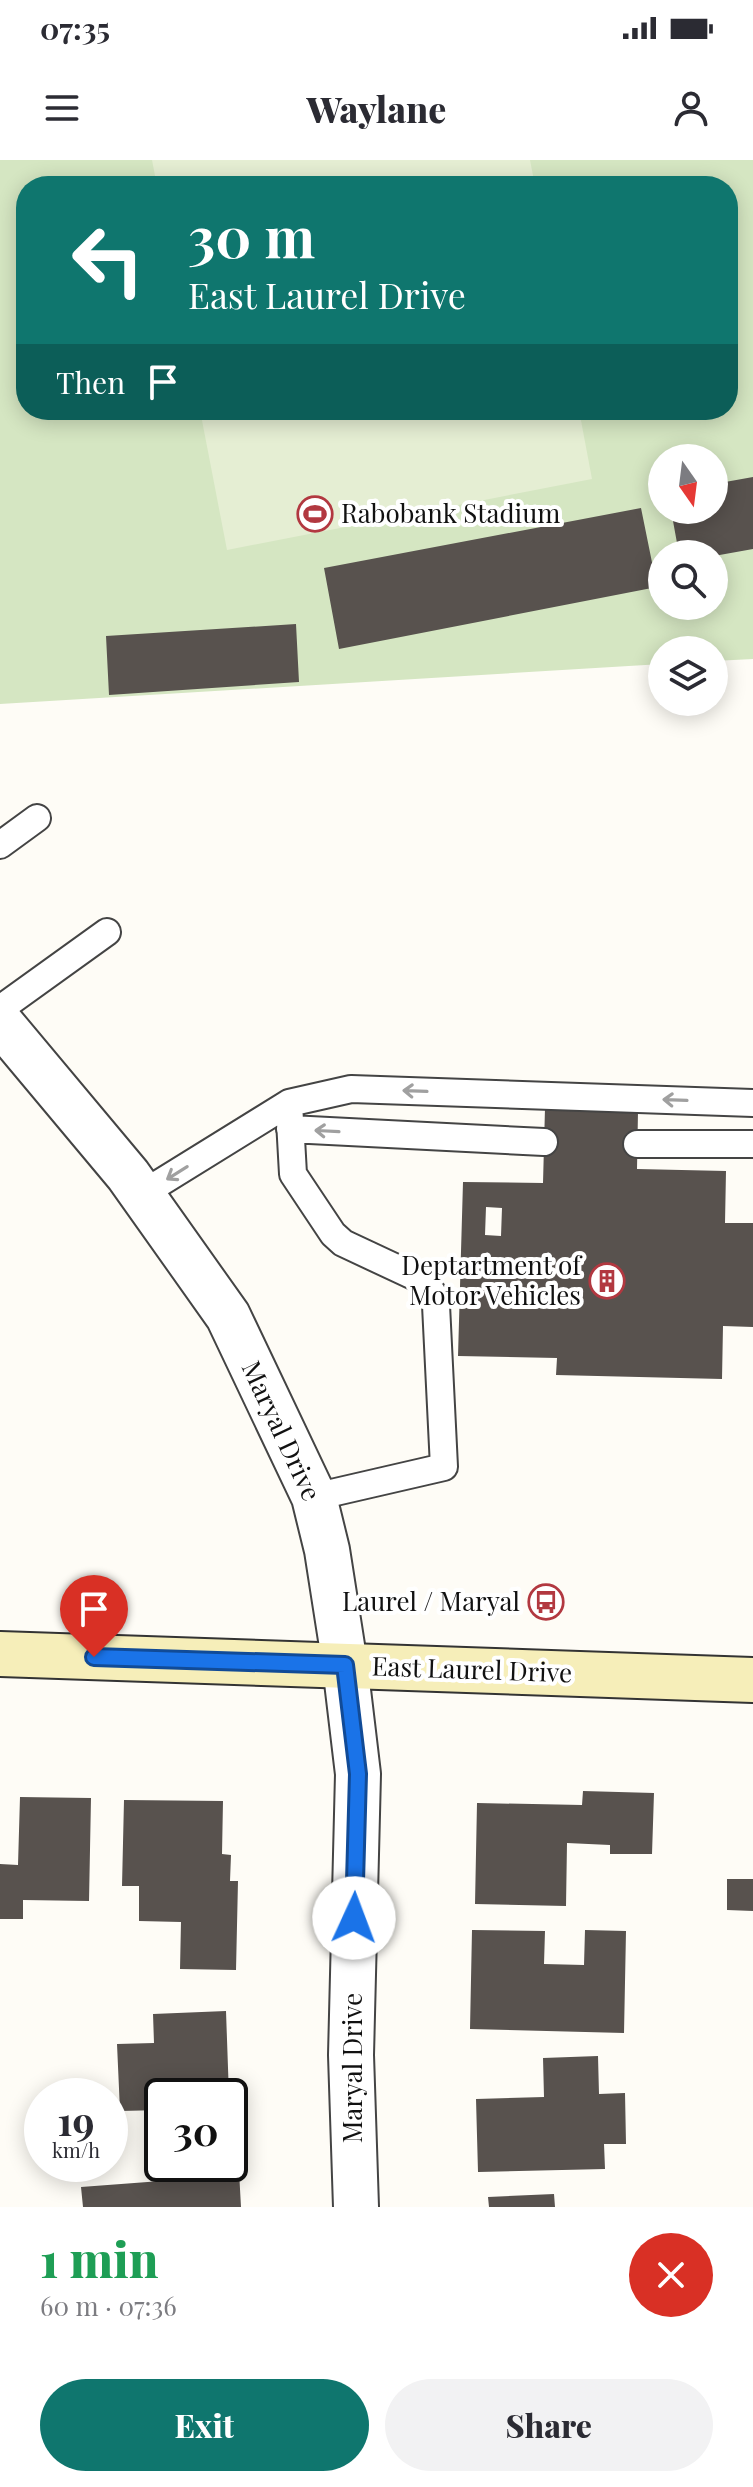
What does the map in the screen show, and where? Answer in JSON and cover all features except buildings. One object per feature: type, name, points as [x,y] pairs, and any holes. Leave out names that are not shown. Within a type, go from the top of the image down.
[{"type":"main road","name":"East Laurel Drive","points":[[0,1654],[753,1680]]},
{"type":"street","name":"Maryal Drive","points":[[0,1022],[142,1194],[228,1316],[314,1497],[327,1550],[358,1774],[351,2055],[356,2207]]},
{"type":"lane","points":[[0,845],[37,818]]},
{"type":"lane","points":[[0,1009],[107,932]]},
{"type":"lane","points":[[142,1194],[290,1116],[351,1089],[753,1103]]},
{"type":"lane","points":[[290,1116],[544,1142]]},
{"type":"lane","points":[[290,1116],[293,1174],[333,1234],[343,1243],[422,1280],[436,1305],[444,1467],[314,1497]]},
{"type":"lane","points":[[637,1144],[753,1144]]},
{"type":"green space","points":[[0,160],[753,160],[753,659],[728,660],[728,636],[648,636],[648,665],[0,704]]},
{"type":"green space","points":[[152,160],[530,160],[533,176],[155,176]]},
{"type":"green space","name":"Rabobank Stadium","points":[[202,420],[581,420],[592,479],[227,550]]},
{"type":"place","name":"Rabobank Stadium","points":[[315,514]]},
{"type":"place","name":"Deptartment of Motor Vehicles","points":[[607,1281]]},
{"type":"place","name":"Laurel / Maryal","points":[[546,1602]]},
{"type":"route","points":[[94,1657],[345,1665],[358,1774],[354,1918]]}]
